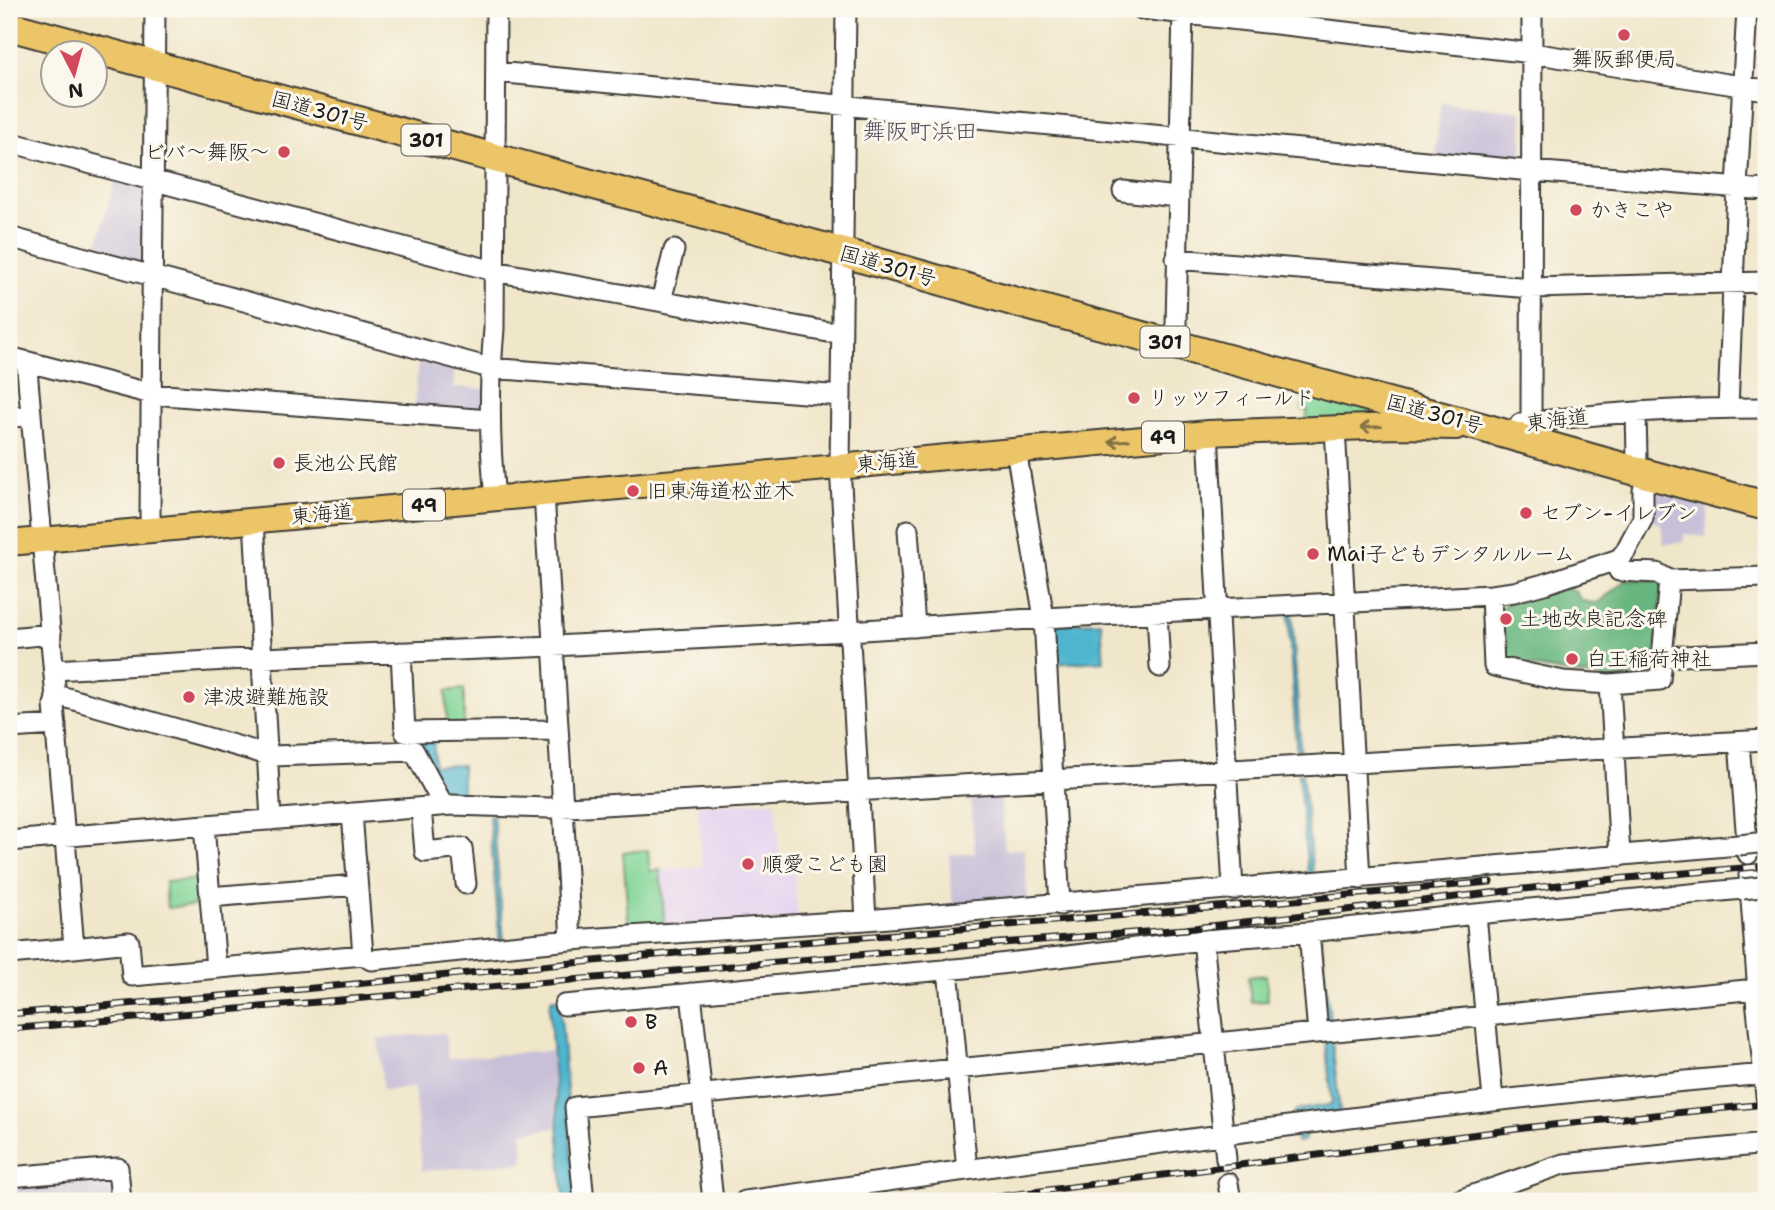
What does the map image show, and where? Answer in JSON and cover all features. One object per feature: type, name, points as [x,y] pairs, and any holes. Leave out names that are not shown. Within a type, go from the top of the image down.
[{"type":"highway","name":"国道301号","points":[[9,26],[1488,429],[1528,431],[1766,506]]},
{"type":"main road","name":"東海道","points":[[9,543],[1208,433],[1434,426],[1488,429]]},
{"type":"street","points":[[151,530],[155,9]]},
{"type":"street","points":[[495,498],[489,420],[495,271],[496,9]]},
{"type":"street","points":[[846,9],[840,466],[866,920]]},
{"type":"street","points":[[1142,9],[1182,11],[1532,53],[1766,90]]},
{"type":"street","points":[[1528,431],[1532,9]]},
{"type":"street","points":[[1728,408],[1746,9]]},
{"type":"street","points":[[1171,344],[1175,325],[1182,11]]},
{"type":"street","points":[[496,72],[1531,171],[1766,190]]},
{"type":"street","points":[[9,142],[495,271],[828,332],[842,332]]},
{"type":"street","points":[[1123,191],[1177,197]]},
{"type":"street","points":[[9,237],[490,368],[841,396]]},
{"type":"street","points":[[661,301],[674,250]]},
{"type":"street","points":[[1176,259],[1531,288],[1766,282]]},
{"type":"street","points":[[9,357],[152,394],[489,420]]},
{"type":"street","points":[[29,362],[27,369],[54,670],[54,705],[74,948]]},
{"type":"street","name":"東海道","points":[[1528,431],[1570,417],[1766,408]]},
{"type":"street","points":[[54,670],[1345,604],[1491,595],[1529,589],[1614,561],[1625,552],[1643,518],[1642,466],[1636,412]]},
{"type":"street","points":[[9,417],[31,416]]},
{"type":"street","points":[[1335,428],[1360,879]]},
{"type":"street","points":[[1208,433],[1233,890]]},
{"type":"street","points":[[1016,450],[1044,618],[1060,905]]},
{"type":"street","points":[[544,494],[571,940]]},
{"type":"street","points":[[254,520],[271,820]]},
{"type":"street","points":[[908,530],[915,627]]},
{"type":"street","points":[[1614,561],[1623,573],[1657,573],[1669,580],[1766,577]]},
{"type":"street","points":[[1491,595],[1494,666],[1563,681],[1610,684],[1660,680],[1669,580]]},
{"type":"street","points":[[1157,613],[1160,667]]},
{"type":"street","points":[[9,638],[51,635]]},
{"type":"street","points":[[401,652],[404,732],[558,730]]},
{"type":"street","points":[[1662,657],[1766,652]]},
{"type":"street","points":[[1610,684],[1620,856]]},
{"type":"street","points":[[56,698],[64,697],[268,755],[414,751],[440,799],[431,807],[425,852],[462,848],[465,884]]},
{"type":"street","points":[[9,728],[56,724]]},
{"type":"street","points":[[9,841],[431,807],[563,807],[1766,740]]},
{"type":"street","points":[[9,954],[129,942],[132,976],[363,955],[371,960],[571,940],[1060,905],[1752,846],[1739,742]]},
{"type":"street","points":[[352,813],[363,955]]},
{"type":"street","points":[[204,825],[216,968]]},
{"type":"street","points":[[564,1004],[948,970],[1203,940],[1314,932],[1755,884],[1762,989],[1756,999],[1766,1096]]},
{"type":"street","points":[[210,897],[358,885]]},
{"type":"street","points":[[1476,914],[1493,1100]]},
{"type":"street","points":[[1314,932],[1325,1032]]},
{"type":"street","points":[[1203,940],[1226,1159]]},
{"type":"street","points":[[948,970],[967,1170]]},
{"type":"street","points":[[584,1201],[575,1107],[1762,989]]},
{"type":"street","points":[[691,993],[713,1201]]},
{"type":"street","points":[[746,1201],[1493,1100],[1765,1074]]},
{"type":"street","points":[[1456,1201],[1563,1164],[1766,1144]]},
{"type":"street","points":[[9,1177],[118,1168],[121,1201]]},
{"type":"shaded area","points":[[1441,103],[1522,112],[1522,166],[1435,157]]},
{"type":"shaded area","points":[[116,176],[147,184],[147,270],[94,256]]},
{"type":"shaded area","points":[[419,353],[455,363],[453,387],[486,389],[485,416],[414,410]]},
{"type":"shaded area","points":[[1650,490],[1708,505],[1706,537],[1684,534],[1683,542],[1664,544],[1661,524],[1647,517]]},
{"type":"shaded area","points":[[1000,789],[1005,850],[1024,849],[1028,902],[953,908],[949,855],[975,853],[970,790]]},
{"type":"shaded area","name":"順愛こども園","points":[[775,801],[780,860],[793,860],[798,919],[665,927],[660,870],[702,867],[698,805]]},
{"type":"shaded area","points":[[445,1033],[448,1058],[551,1051],[556,1128],[522,1132],[524,1162],[422,1171],[414,1088],[383,1090],[378,1038]]},
{"type":"shaded area","points":[[114,1172],[117,1201],[10,1201],[9,1181]]},
{"type":"green space","points":[[1302,391],[1387,411],[1385,420],[1305,422],[1308,411],[1302,409],[1305,399]]},
{"type":"green space","points":[[1626,580],[1662,581],[1655,671],[1610,680],[1500,661],[1498,612],[1505,604],[1560,588],[1570,588],[1580,599],[1596,603]]},
{"type":"green space","points":[[464,689],[464,725],[447,725],[446,691]]},
{"type":"green space","points":[[648,850],[650,871],[660,870],[665,927],[629,930],[623,852]]},
{"type":"green space","points":[[203,879],[205,904],[167,908],[165,882]]},
{"type":"green space","points":[[1266,975],[1268,1001],[1251,1002],[1248,977]]},
{"type":"water","points":[[1288,612],[1292,612],[1301,760],[1297,760]]},
{"type":"water","points":[[1101,622],[1104,661],[1050,664],[1051,624]]},
{"type":"water","points":[[406,737],[434,737],[434,766],[462,765],[462,799],[447,800],[407,747]]},
{"type":"water","points":[[1298,773],[1302,773],[1315,893],[1310,893]]},
{"type":"water","points":[[493,814],[504,943],[500,944],[489,816]]},
{"type":"water","points":[[1312,922],[1319,922],[1340,1112],[1303,1120],[1305,1140],[1297,1142],[1293,1113],[1332,1102]]},
{"type":"water","points":[[552,999],[556,999],[560,1005],[576,1201],[565,1201],[563,1189],[549,1006]]},
{"type":"railway","points":[[9,1029],[1185,929],[1592,881],[1766,866]]},
{"type":"railway","points":[[9,1014],[1490,882]]},
{"type":"railway","points":[[964,1201],[1532,1127],[1766,1104]]},
{"type":"place","name":"舞阪郵便局","points":[[1624,35]]},
{"type":"place","name":"ビバ～舞阪～","points":[[284,152]]},
{"type":"place","name":"かきこや","points":[[1576,210]]},
{"type":"place","name":"リッツフィールド","points":[[1134,398]]},
{"type":"place","name":"長池公民館","points":[[279,463]]},
{"type":"place","name":"旧東海道松並木","points":[[633,491]]},
{"type":"place","name":"セブン-イレブン","points":[[1526,513]]},
{"type":"place","name":"Mai子どもデンタルルーム","points":[[1313,554]]},
{"type":"place","name":"土地改良記念碑","points":[[1506,619]]},
{"type":"place","name":"白王稲荷神社","points":[[1572,659]]},
{"type":"place","name":"津波避難施設","points":[[189,697]]},
{"type":"place","name":"順愛こども園","points":[[748,864]]},
{"type":"place","name":"B","points":[[631,1022]]},
{"type":"place","name":"A","points":[[639,1068]]},
{"type":"district","name":"舞阪町浜田","points":[[920,131]]}]
